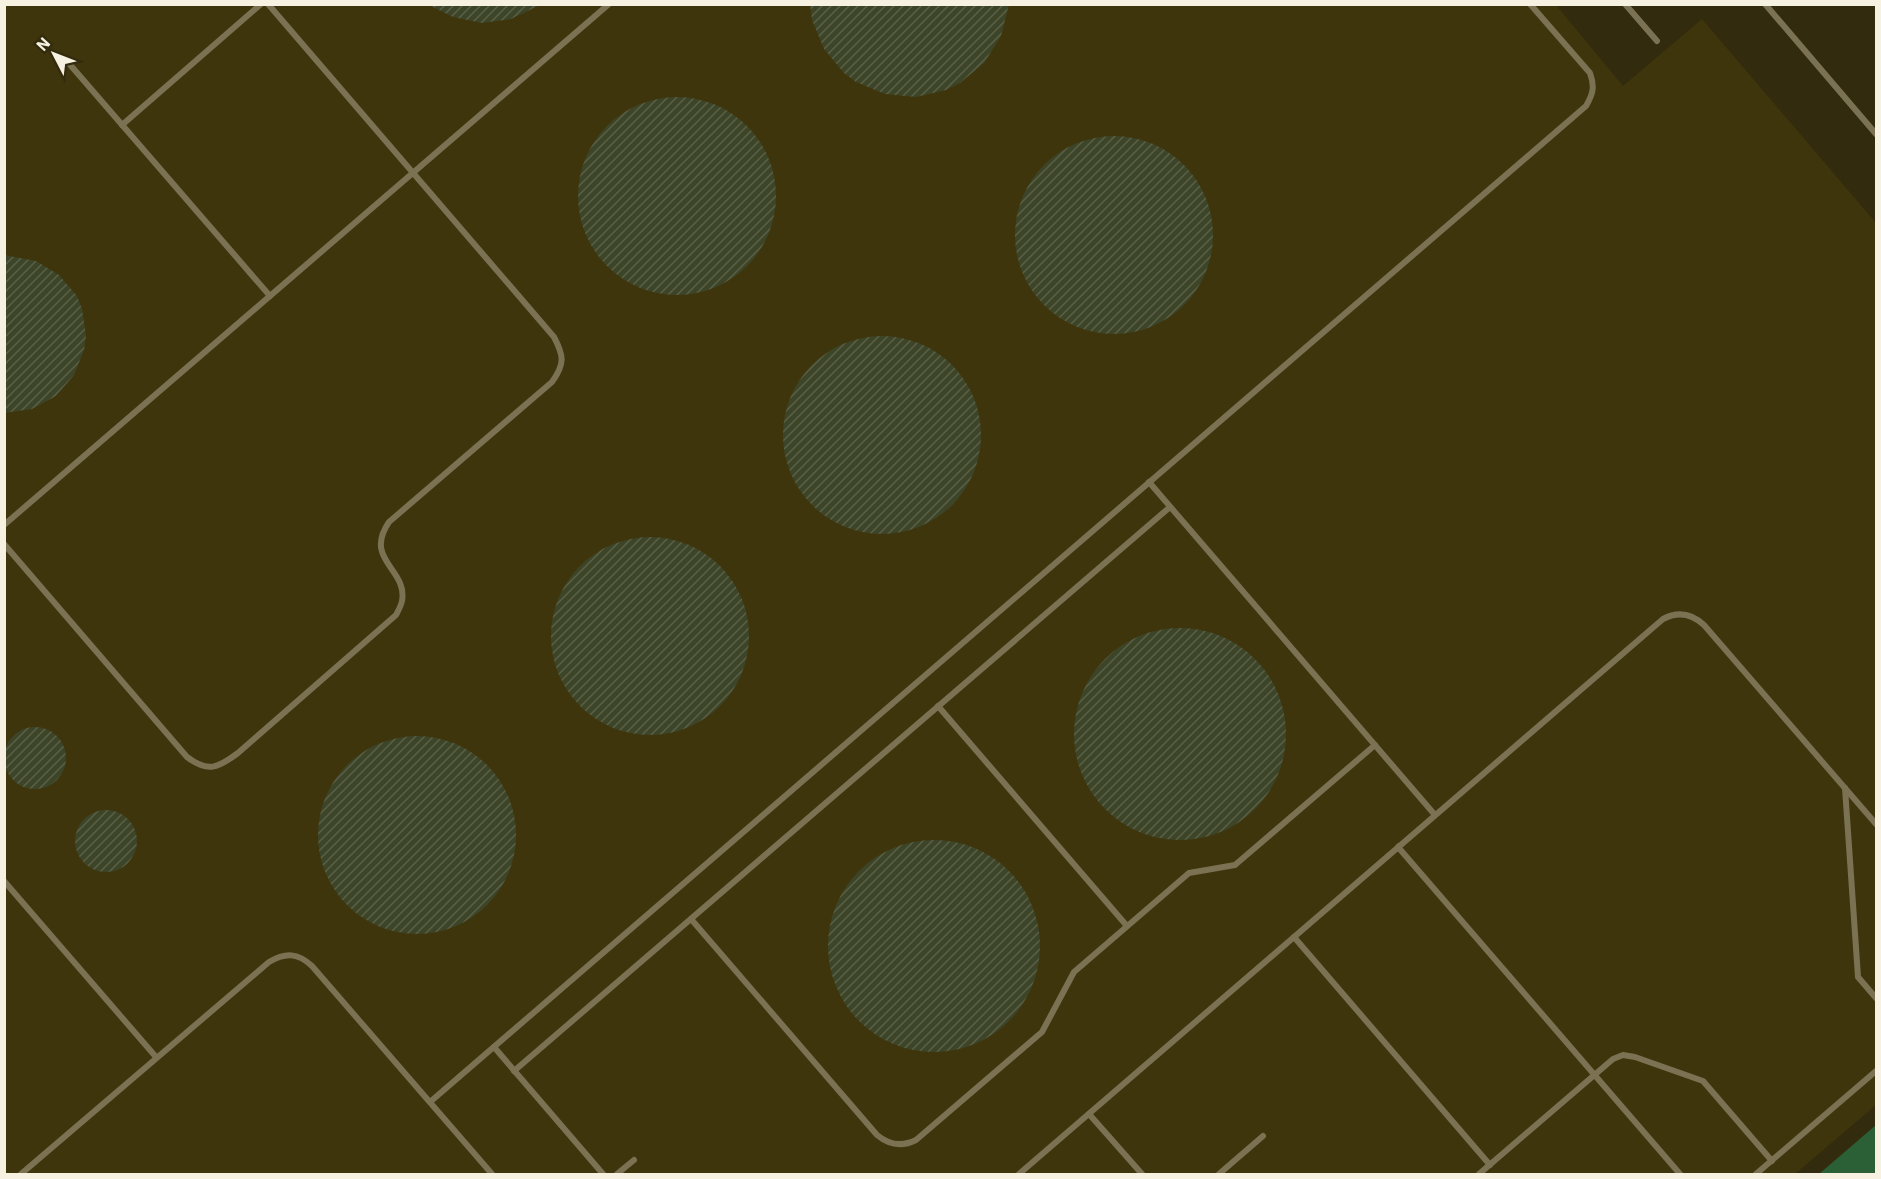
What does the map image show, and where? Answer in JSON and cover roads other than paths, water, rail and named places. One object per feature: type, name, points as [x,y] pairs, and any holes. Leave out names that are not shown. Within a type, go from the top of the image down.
[{"type":"lane","points":[[122,125],[261,4]]},
{"type":"lane","points":[[4,544],[187,757],[198,765],[211,768],[237,753],[396,615],[402,602],[401,586],[383,554],[380,541],[382,531],[389,522],[552,382],[561,371],[563,359],[554,337],[268,4]]},
{"type":"lane","points":[[4,525],[609,4]]},
{"type":"lane","points":[[430,1102],[1586,106],[1593,95],[1594,84],[1590,74],[1530,4]]},
{"type":"lane","points":[[1625,4],[1657,41]]},
{"type":"lane","points":[[1765,4],[1876,134]]},
{"type":"lane","points":[[66,60],[270,296]]},
{"type":"lane","points":[[1149,482],[1435,815],[1398,847],[1680,1174]]},
{"type":"lane","points":[[514,1071],[1170,507]]},
{"type":"lane","points":[[1018,1174],[1663,619],[1670,616],[1685,614],[1704,625],[1876,824]]},
{"type":"lane","points":[[938,706],[1128,926]]},
{"type":"lane","points":[[691,919],[877,1135],[889,1143],[903,1145],[916,1140],[1042,1032],[1074,972],[1189,873],[1235,865],[1375,745]]},
{"type":"lane","points":[[1845,788],[1858,977],[1876,998]]},
{"type":"lane","points":[[4,881],[156,1057]]},
{"type":"lane","points":[[1294,937],[1490,1165]]},
{"type":"lane","points":[[21,1174],[269,962],[280,956],[292,954],[303,958],[312,966],[492,1174]]},
{"type":"lane","points":[[494,1047],[603,1174]]},
{"type":"lane","points":[[1479,1174],[1613,1059],[1629,1055],[1703,1081],[1772,1161]]},
{"type":"lane","points":[[1756,1174],[1876,1071]]},
{"type":"lane","points":[[1089,1114],[1142,1174]]},
{"type":"lane","points":[[1219,1174],[1263,1136]]},
{"type":"lane","points":[[616,1174],[634,1160]]}]
